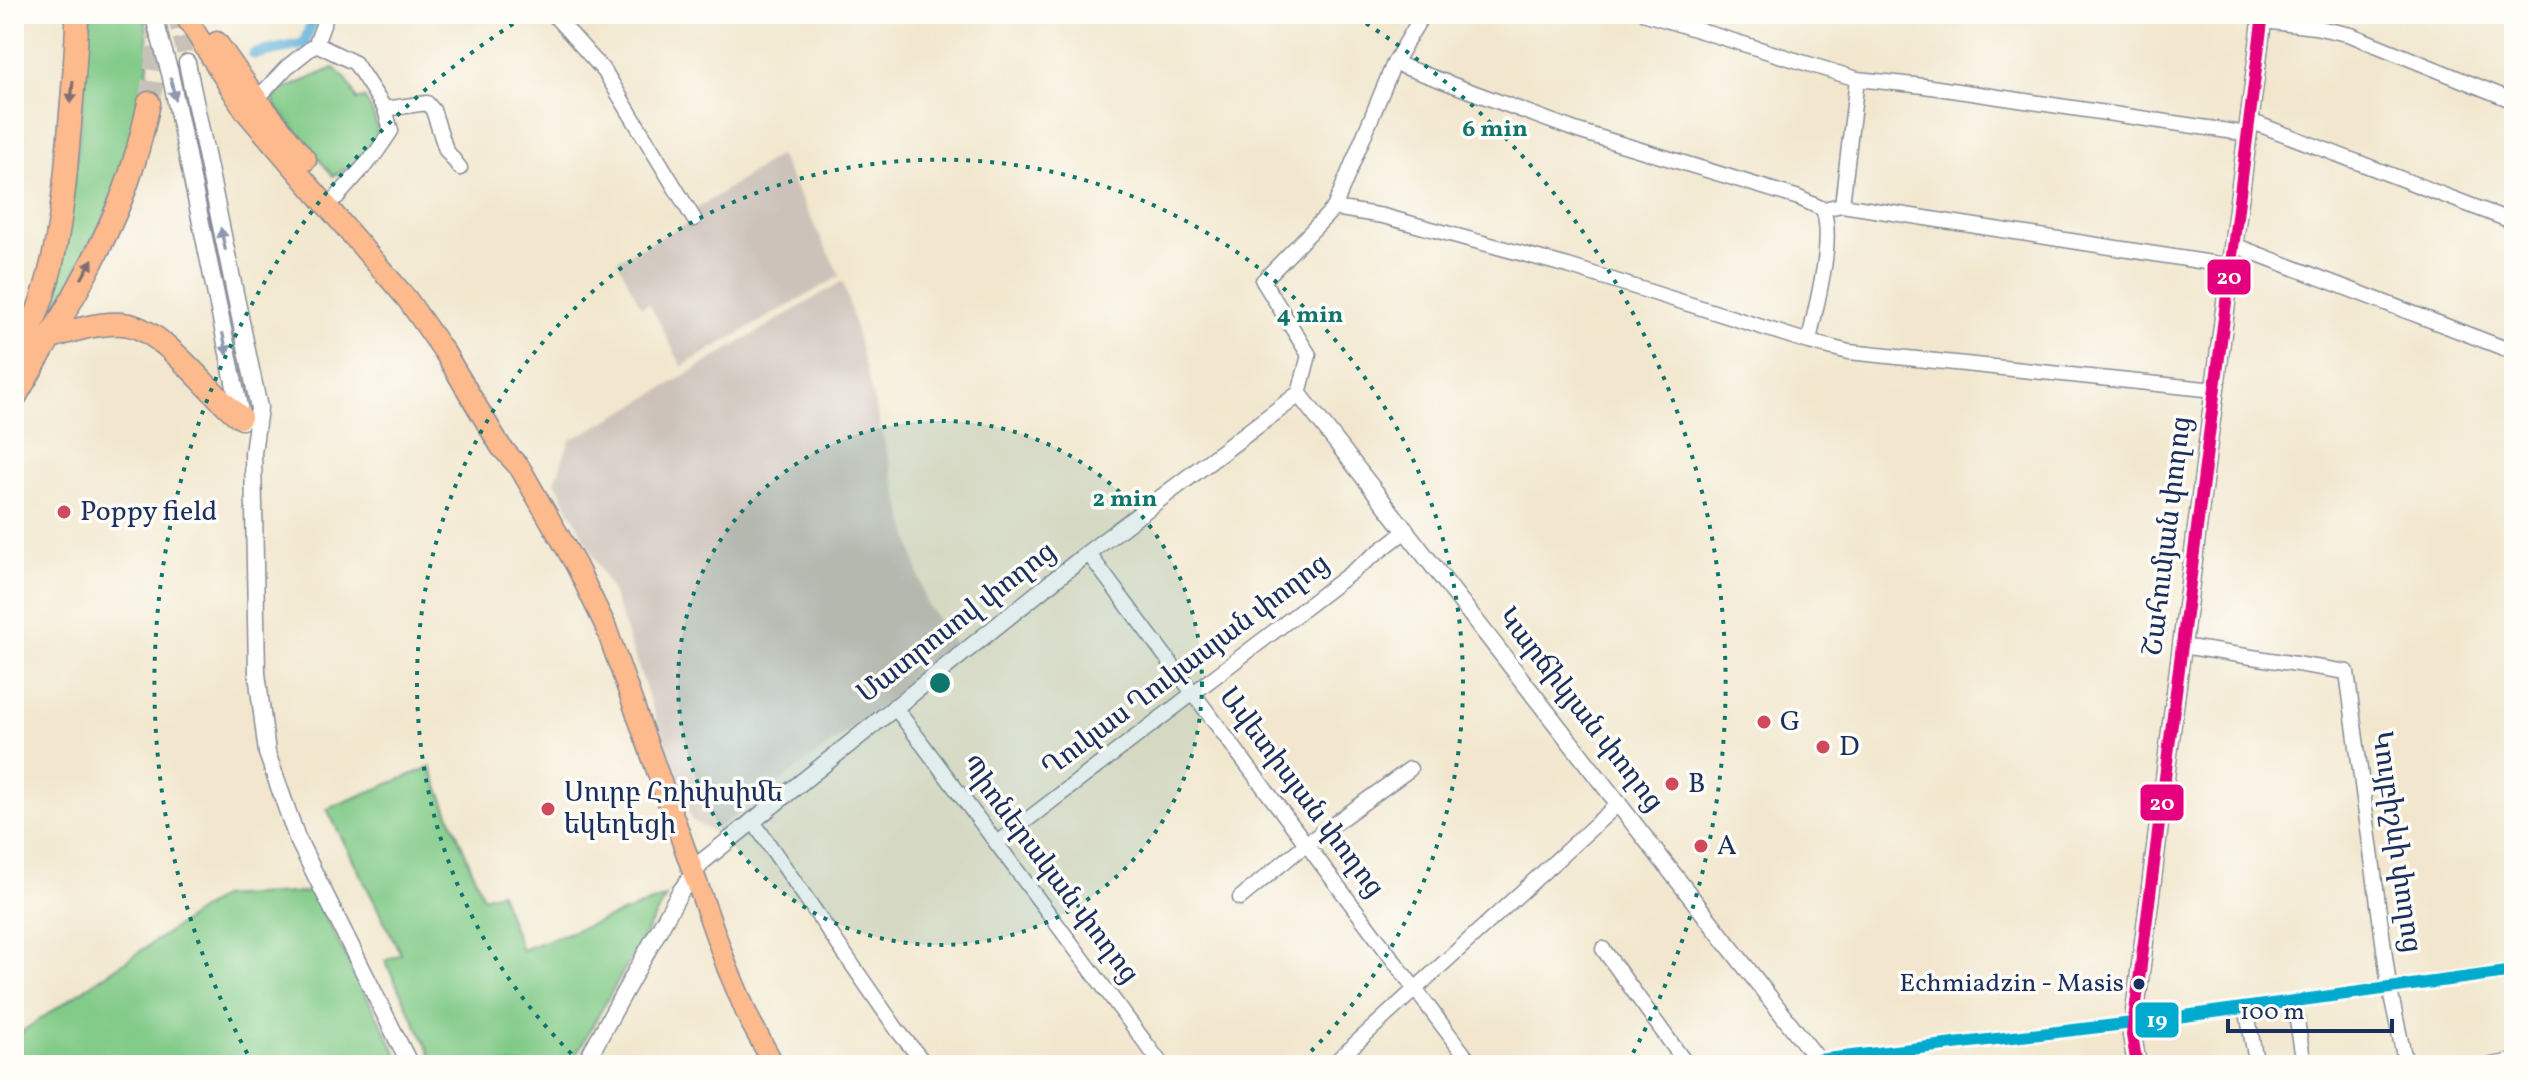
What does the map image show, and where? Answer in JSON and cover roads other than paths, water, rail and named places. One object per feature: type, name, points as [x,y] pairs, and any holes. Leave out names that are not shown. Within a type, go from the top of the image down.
[{"type":"highway","points":[[14,361],[39,309],[54,262],[65,176],[77,14]]},
{"type":"highway","points":[[14,399],[117,210],[138,152],[149,103]]},
{"type":"highway","points":[[49,338],[70,331],[128,324],[159,339],[223,404],[240,417]]},
{"type":"main road","points":[[184,14],[251,105],[407,299],[445,353],[501,447],[520,468]]},
{"type":"main road","points":[[200,14],[251,105],[337,197],[417,296],[452,346],[513,448],[520,468],[577,567],[605,625],[743,1006],[774,1065]]},
{"type":"main road","name":"Շահումյան փողոց","points":[[2137,1065],[2133,1023],[2263,18]]},
{"type":"street","points":[[153,14],[170,73],[240,417],[253,453]]},
{"type":"street","points":[[251,105],[287,67],[316,44],[327,14]]},
{"type":"street","points":[[553,14],[605,72],[694,219]]},
{"type":"street","points":[[1299,394],[1309,355],[1263,281],[1334,208],[1394,63],[1423,14]]},
{"type":"street","points":[[1646,14],[1857,79],[2249,127],[2514,222]]},
{"type":"street","points":[[2263,18],[2351,35],[2514,101]]},
{"type":"street","points":[[316,44],[355,63],[385,109],[391,131],[337,197]]},
{"type":"street","points":[[187,63],[259,408],[253,453],[257,673],[267,753],[297,838],[410,1065]]},
{"type":"street","points":[[1394,63],[1578,131],[1799,198],[1823,209],[1842,205],[2231,266]]},
{"type":"street","points":[[1842,205],[1857,79]]},
{"type":"street","points":[[385,109],[427,103],[433,110],[446,150],[460,168]]},
{"type":"street","points":[[1334,208],[1383,216],[1568,266],[1849,352],[2215,390]]},
{"type":"street","points":[[1809,342],[1824,262],[1828,220],[1823,209]]},
{"type":"street","points":[[2234,245],[2514,352]]},
{"type":"street","name":"Կարճիկյան փողոց","points":[[1299,394],[1818,1062]]},
{"type":"street","name":"Մատրոսով փողոց","points":[[584,1065],[680,892],[703,861],[1088,553],[1299,394]]},
{"type":"street","name":"Ղուկաս Ղուկասյան փողոց","points":[[998,842],[1407,530]]},
{"type":"street","name":"Ավետիսյան փողոց","points":[[1088,553],[1472,1065]]},
{"type":"street","name":"Կույբիշևի փողոց","points":[[2182,646],[2347,672],[2389,986],[2406,1065]]},
{"type":"street","name":"Պիոներական փողոց","points":[[894,706],[1162,1065]]},
{"type":"street","points":[[1240,898],[1306,844],[1410,769]]},
{"type":"street","points":[[1332,1065],[1619,803]]},
{"type":"street","points":[[752,820],[898,1031],[926,1065]]},
{"type":"street","points":[[1603,949],[1687,1065]]},
{"type":"street","points":[[1799,1065],[2514,971]]},
{"type":"street","points":[[2294,1001],[2304,1065]]},
{"type":"street","points":[[2246,1007],[2256,1061],[2252,1065]]},
{"type":"street","points":[[2491,1065],[2514,1061]]},
{"type":"waterway","points":[[254,54],[304,44],[315,14]]},
{"type":"tunnel","points":[[175,14],[187,63]]},
{"type":"tunnel","points":[[149,103],[159,40],[157,26]]},
{"type":"place","name":"Poppy field","points":[[64,512]]},
{"type":"place","name":"G","points":[[1764,722]]},
{"type":"place","name":"D","points":[[1823,747]]},
{"type":"place","name":"B","points":[[1672,784]]},
{"type":"place","name":"Սուրբ Հռիփսիմե եկեղեցի","points":[[548,809]]},
{"type":"place","name":"A","points":[[1701,846]]},
{"type":"place","name":"Echmiadzin - Masis","points":[[2139,984]]}]
